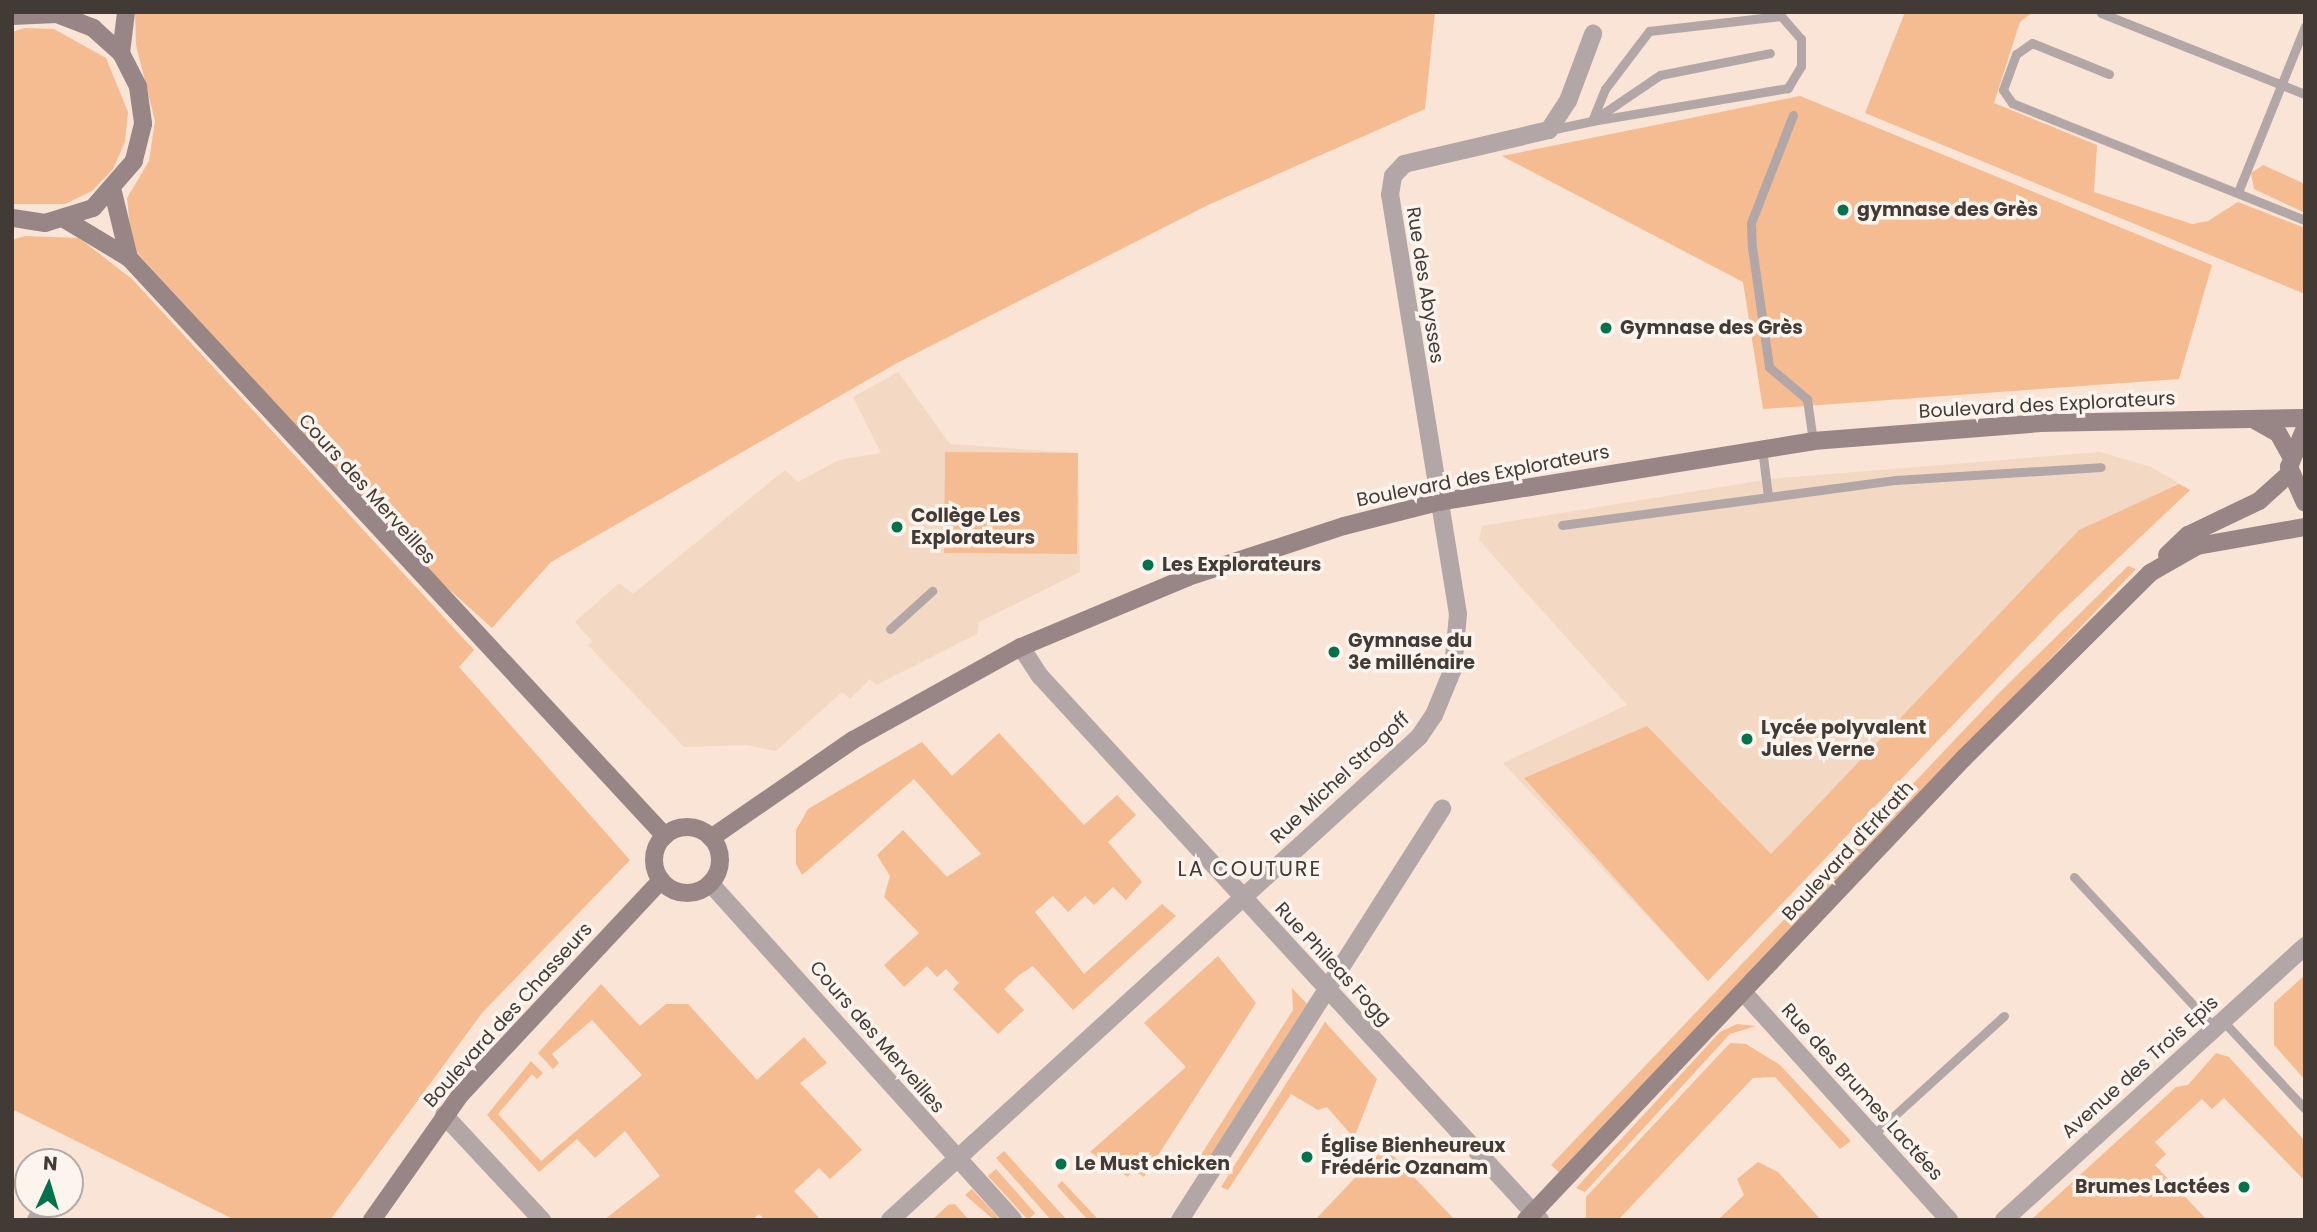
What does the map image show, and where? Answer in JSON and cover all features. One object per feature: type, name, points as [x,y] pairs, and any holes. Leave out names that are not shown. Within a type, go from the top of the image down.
[{"type":"street","points":[[121,53],[126,12]]},
{"type":"street","points":[[12,16],[58,13],[93,28],[121,53],[138,87],[143,124],[134,161],[113,192],[66,220],[16,223]]},
{"type":"street","points":[[1549,130],[1568,101],[1593,34]]},
{"type":"street","name":"Rue des Abysses","points":[[1438,502],[1390,195],[1393,176],[1404,164],[1549,130]]},
{"type":"street","name":"Cours des Merveilles","points":[[113,192],[129,258]]},
{"type":"street","name":"Cours des Merveilles","points":[[66,220],[129,258],[665,836]]},
{"type":"street","name":"Boulevard des Explorateurs","points":[[711,838],[853,740],[1021,647],[1251,554],[1438,502],[1813,441],[2040,423],[2305,418]]},
{"type":"street","points":[[2253,419],[2278,433],[2305,502]]},
{"type":"street","points":[[2154,569],[2188,535],[2259,501],[2290,465],[2305,428]]},
{"type":"street","name":"Rue Michel Strogoff","points":[[890,1220],[1397,756],[1434,715],[1455,655],[1457,606],[1438,502]]},
{"type":"street","name":"Boulevard d'Erkrath","points":[[1533,1218],[2030,690],[2154,569],[2197,546],[2305,527]]},
{"type":"street","name":"Rue Phileas Fogg","points":[[1021,647],[1040,676],[1330,991],[1533,1218]]},
{"type":"street","points":[[1181,1220],[1330,991],[1442,808]]},
{"type":"street","points":[[686,827],[711,838],[720,861],[710,883],[683,892],[661,880],[654,859],[665,836],[686,827]]},
{"type":"street","name":"Boulevard des Chasseurs","points":[[372,1220],[444,1115],[661,880]]},
{"type":"street","name":"Cours des Merveilles","points":[[710,883],[1013,1220]]},
{"type":"street","name":"Avenue des Trois Epis","points":[[2004,1220],[2305,946]]},
{"type":"street","name":"Rue des Brumes Lactées","points":[[1744,993],[1949,1220]]},
{"type":"street","points":[[444,1115],[542,1220]]},
{"type":"lane","points":[[2101,13],[2305,94]]},
{"type":"lane","points":[[1549,130],[1788,88],[1801,66],[1801,39],[1781,16],[1649,31],[1605,89],[1592,121]]},
{"type":"lane","points":[[2238,192],[2304,29]]},
{"type":"lane","points":[[2109,74],[2032,43],[2017,54],[2003,90],[2012,103],[2305,220]]},
{"type":"lane","points":[[1592,121],[1660,75],[1770,53]]},
{"type":"lane","points":[[1793,115],[1751,223],[1752,247],[1769,368],[1807,399],[1813,441]]},
{"type":"lane","points":[[1762,448],[1768,496]]},
{"type":"lane","points":[[1562,525],[1768,496],[2101,467]]},
{"type":"lane","points":[[890,629],[932,591]]},
{"type":"lane","points":[[2074,877],[2305,1109]]},
{"type":"lane","points":[[1873,1135],[2004,1016]]},
{"type":"shaded area","points":[[135,12],[1435,12],[1425,109],[1208,205],[897,363],[551,562],[492,628],[423,566],[132,247],[127,198],[149,161],[155,121],[136,45]]},
{"type":"shaded area","points":[[1905,12],[2033,12],[2020,22],[1994,103],[2097,145],[2094,192],[2192,224],[2208,221],[2238,202],[2305,228],[2305,294],[1865,113]]},
{"type":"shaded area","points":[[24,28],[54,29],[106,58],[128,112],[125,142],[113,169],[92,191],[65,204],[12,204],[12,32]]},
{"type":"shaded area","name":"gymnase des Grès","points":[[1800,96],[2212,265],[2179,379],[1763,409],[1743,282],[1502,156]]},
{"type":"shaded area","points":[[2263,165],[2305,184],[2305,213],[2254,189],[2251,173]]},
{"type":"shaded area","points":[[25,236],[79,238],[132,279],[474,650],[459,667],[630,860],[482,1013],[330,1220],[235,1220],[12,1109],[12,240]]},
{"type":"shaded area","name":"Collège Les Explorateurs","points":[[898,372],[950,444],[1078,453],[1080,572],[979,622],[977,634],[876,685],[870,679],[850,699],[842,692],[776,751],[746,745],[684,747],[588,645],[592,641],[575,622],[619,583],[633,594],[785,470],[798,482],[839,460],[881,453],[853,397]]},
{"type":"shaded area","points":[[945,452],[1078,453],[1077,554],[944,553]]},
{"type":"shaded area","name":"Lycée polyvalent Jules Verne","points":[[2100,452],[2151,467],[2190,490],[2057,616],[1708,981],[1503,763],[1627,705],[1479,540],[1482,526],[1770,479]]},
{"type":"shaded area","points":[[2179,484],[2190,490],[2057,616],[1708,981],[1524,778],[1647,726],[1771,854],[2079,530]]},
{"type":"shaded area","points":[[2128,566],[2136,569],[1560,1173],[1551,1165],[2001,691]]},
{"type":"shaded area","points":[[999,733],[1084,825],[1117,795],[1136,815],[1108,842],[1142,882],[1126,900],[1113,887],[1094,905],[1085,896],[1068,912],[1053,896],[1035,912],[1084,974],[1162,904],[1176,916],[1073,1010],[1033,966],[1019,975],[1004,989],[1024,1010],[998,1034],[953,989],[959,983],[946,969],[937,977],[927,966],[904,987],[884,965],[919,933],[884,897],[890,876],[877,855],[903,830],[947,877],[981,854],[914,779],[802,875],[796,864],[796,830],[808,809],[922,742],[952,776]]},
{"type":"shaded area","points":[[1218,956],[1256,1003],[1144,1177],[1133,1170],[1128,1177],[1090,1152],[1186,1067],[1144,1023]]},
{"type":"shaded area","points":[[2305,975],[2305,1080],[2274,1045],[2274,1003]]},
{"type":"shaded area","points":[[601,984],[640,1026],[666,1004],[688,1004],[757,1080],[804,1037],[827,1063],[800,1083],[862,1150],[830,1179],[819,1168],[794,1191],[821,1220],[765,1220],[759,1214],[752,1220],[604,1220],[660,1176],[625,1131],[595,1158],[577,1139],[539,1172],[487,1115],[531,1061],[543,1073],[537,1079],[532,1074],[498,1114],[541,1161],[642,1075],[592,1020],[552,1054],[559,1063],[553,1069],[538,1053]]},
{"type":"shaded area","points":[[1292,988],[1307,1004],[1200,1173],[1192,1169],[1293,1010]]},
{"type":"shaded area","points":[[1325,1022],[1377,1079],[1354,1138],[1327,1107],[1318,1110],[1291,1094],[1228,1190],[1221,1187]]},
{"type":"shaded area","points":[[1737,1024],[1756,1026],[1730,1034],[1585,1192],[1576,1188],[1720,1032]]},
{"type":"shaded area","points":[[1730,1043],[1746,1044],[1780,1065],[1851,1141],[1840,1149],[1775,1077],[1753,1078],[1618,1220],[1586,1220],[1586,1197]]},
{"type":"shaded area","points":[[2216,1053],[2229,1057],[2305,1141],[2305,1181],[2224,1098],[2212,1109],[2202,1099],[2155,1142],[2166,1154],[2155,1165],[2207,1220],[2031,1220],[2176,1087],[2188,1085]]},
{"type":"shaded area","points":[[1386,1148],[1455,1220],[1315,1220],[1369,1163]]},
{"type":"shaded area","points":[[1004,1151],[1067,1220],[1051,1220],[996,1158]]},
{"type":"shaded area","points":[[1758,1162],[1778,1172],[1821,1220],[1718,1220],[1744,1195],[1737,1179]]},
{"type":"shaded area","points":[[996,1169],[1035,1213],[1028,1220],[988,1176]]},
{"type":"shaded area","points":[[1062,1181],[1098,1220],[1088,1220],[1057,1186]]},
{"type":"shaded area","points":[[972,1189],[998,1217],[994,1220],[965,1195]]},
{"type":"shaded area","points":[[955,1204],[969,1220],[932,1220],[948,1205]]},
{"type":"place","name":"gymnase des Grès","points":[[1843,210]]},
{"type":"place","name":"Gymnase des Grès","points":[[1606,328]]},
{"type":"place","name":"Collège Les Explorateurs","points":[[897,527]]},
{"type":"place","name":"Les Explorateurs","points":[[1148,565]]},
{"type":"place","name":"Gymnase du 3e millénaire","points":[[1334,652]]},
{"type":"place","name":"Lycée polyvalent Jules Verne","points":[[1747,739]]},
{"type":"place","name":"Église Bienheureux Frédéric Ozanam","points":[[1307,1157]]},
{"type":"place","name":"Le Must chicken","points":[[1061,1164]]},
{"type":"place","name":"Brumes Lactées","points":[[2244,1187]]},
{"type":"district","name":"LA COUTURE","points":[[1250,869]]}]
